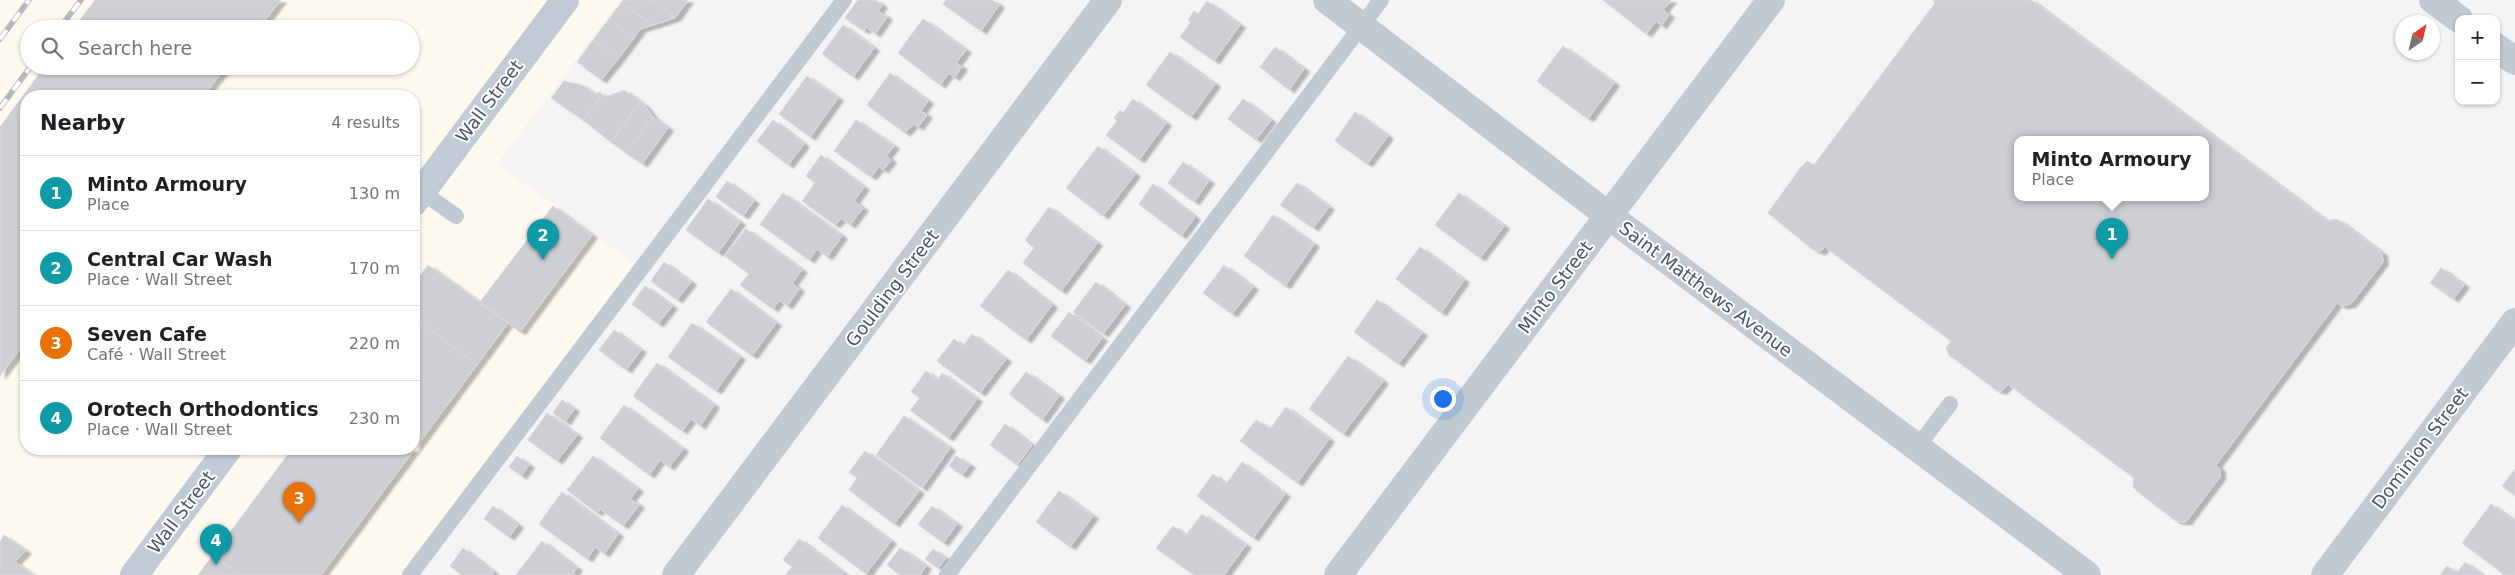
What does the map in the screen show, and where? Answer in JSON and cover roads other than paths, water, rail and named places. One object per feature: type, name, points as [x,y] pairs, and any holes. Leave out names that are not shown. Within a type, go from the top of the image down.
[{"type":"main road","name":"Wall Street","points":[[420,194],[565,0]]},
{"type":"main road","name":"Wall Street","points":[[134,575],[224,455]]},
{"type":"street","name":"Goulding Street","points":[[676,575],[1108,0]]},
{"type":"street","name":"Saint Matthews Avenue","points":[[1327,0],[1362,25],[1608,216],[1918,446],[2072,570]]},
{"type":"street","name":"Minto Street","points":[[1338,575],[1771,0]]},
{"type":"street","points":[[2434,0],[2455,16]]},
{"type":"street","points":[[2500,50],[2515,61]]},
{"type":"street","name":"Dominion Street","points":[[2325,575],[2515,322]]},
{"type":"lane","points":[[410,575],[844,0]]},
{"type":"lane","points":[[947,575],[1381,0]]},
{"type":"lane","points":[[420,198],[456,216]]},
{"type":"lane","points":[[1918,446],[1950,404]]},
{"type":"railway","points":[[0,39],[29,0]]},
{"type":"railway","points":[[66,20],[81,0]]},
{"type":"railway","points":[[0,108],[24,75]]},
{"type":"place","name":"Minto Armoury","points":[[2112,259]]},
{"type":"place","name":"Central Car Wash","points":[[543,260]]},
{"type":"place","name":"Seven Cafe","points":[[299,523]]},
{"type":"place","name":"Orotech Orthodontics","points":[[216,565]]}]
